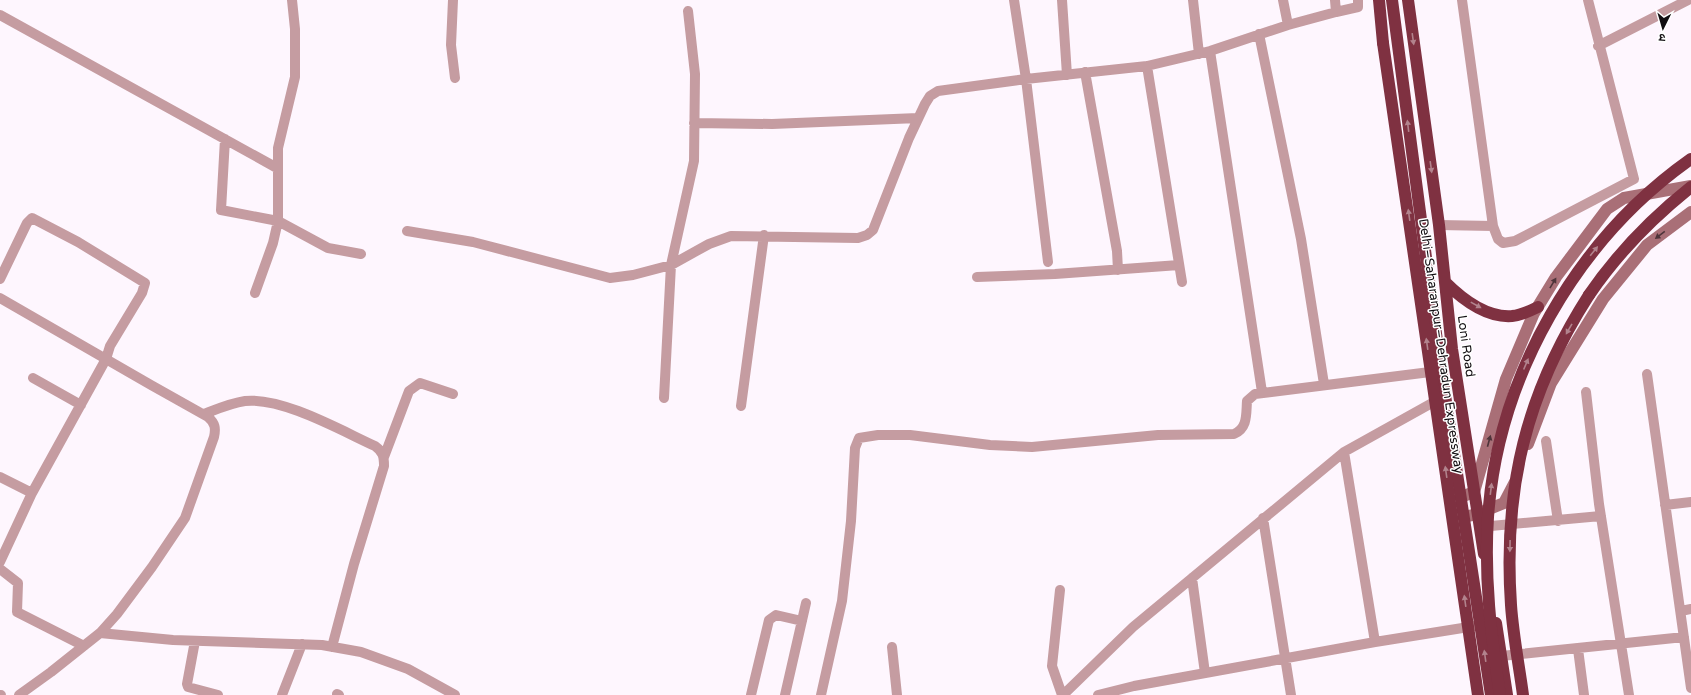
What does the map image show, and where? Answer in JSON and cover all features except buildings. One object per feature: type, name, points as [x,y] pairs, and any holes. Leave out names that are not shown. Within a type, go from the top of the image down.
[{"type":"highway","name":"Delhi–Saharanpur–Dehradun Expressway","points":[[1379,0],[1383,43],[1478,695]]},
{"type":"highway","points":[[1392,0],[1441,371],[1491,695]]},
{"type":"highway","name":"Loni Road","points":[[1408,0],[1439,225],[1452,349],[1479,527],[1502,656],[1507,695]]},
{"type":"highway","points":[[1500,695],[1488,607],[1487,546],[1491,488],[1497,455],[1510,405],[1542,329],[1585,262],[1619,221],[1691,158]]},
{"type":"highway","points":[[1523,695],[1511,606],[1509,547],[1513,491],[1524,438],[1532,412],[1541,387],[1562,340],[1593,290],[1636,237],[1674,200],[1691,186]]},
{"type":"highway","points":[[1445,282],[1454,291],[1474,305],[1498,315],[1512,316],[1525,313],[1538,307]]},
{"type":"street","points":[[255,293],[273,243],[278,221],[278,148],[295,77],[295,29],[292,0]]},
{"type":"street","points":[[453,0],[451,45],[455,78]]},
{"type":"street","points":[[1014,0],[1026,78],[1048,262]]},
{"type":"street","points":[[1062,0],[1067,75]]},
{"type":"street","points":[[1193,0],[1198,54]]},
{"type":"street","points":[[1283,0],[1288,25]]},
{"type":"street","points":[[1335,0],[1336,12]]},
{"type":"street","points":[[407,231],[478,243],[603,278],[618,278],[671,265],[721,238],[730,236],[764,235],[858,238],[867,235],[873,230],[877,223],[918,118],[930,96],[938,91],[1026,78],[1147,66],[1210,51],[1288,25],[1358,7],[1358,0]]},
{"type":"street","points":[[1462,0],[1493,226],[1498,239],[1503,243],[1515,241],[1634,180],[1598,46],[1588,0]]},
{"type":"street","points":[[1598,46],[1688,0]]},
{"type":"street","points":[[664,398],[671,265],[694,162],[695,74],[688,11]]},
{"type":"street","points":[[0,15],[277,168]]},
{"type":"street","points":[[1259,34],[1301,239],[1324,384]]},
{"type":"street","points":[[1210,51],[1262,392]]},
{"type":"street","points":[[1147,66],[1182,282]]},
{"type":"street","points":[[1085,72],[1117,251],[1118,270]]},
{"type":"street","points":[[694,123],[772,124],[918,118]]},
{"type":"street","points":[[225,139],[221,210],[278,221],[328,248],[361,254]]},
{"type":"street","points":[[1461,497],[1474,492],[1506,378],[1538,307],[1556,277],[1607,209],[1624,198],[1691,186]]},
{"type":"street","points":[[1464,517],[1477,514],[1504,503],[1514,484],[1551,383],[1603,298],[1647,245],[1691,212]]},
{"type":"street","points":[[0,279],[27,224],[32,218],[78,242],[145,283],[142,293],[110,346],[106,359],[32,494],[0,562]]},
{"type":"street","points":[[1439,225],[1493,226]]},
{"type":"street","points":[[741,406],[764,235]]},
{"type":"street","points":[[977,277],[1055,274],[1179,265]]},
{"type":"street","points":[[0,298],[204,414],[214,423],[216,429],[185,518],[152,567],[117,614],[100,633],[19,695]]},
{"type":"street","points":[[821,695],[842,600],[851,521],[855,448],[859,438],[878,434],[910,435],[1006,447],[1032,447],[1158,436],[1234,434],[1239,432],[1244,426],[1246,420],[1247,401],[1255,394],[1324,384],[1441,371]]},
{"type":"street","points":[[1647,374],[1665,505],[1686,610],[1684,637],[1691,688]]},
{"type":"street","points":[[33,378],[81,405]]},
{"type":"street","points":[[384,457],[409,391],[420,383],[453,394]]},
{"type":"street","points":[[1586,392],[1601,516],[1628,695]]},
{"type":"street","points":[[1060,590],[1052,666],[1063,695],[1133,627],[1344,452],[1445,396]]},
{"type":"street","points":[[204,414],[234,403],[246,401],[265,401],[280,404],[375,446],[382,451],[384,466],[354,564],[332,647]]},
{"type":"street","points":[[1546,441],[1558,521]]},
{"type":"street","points":[[1344,452],[1375,642]]},
{"type":"street","points":[[0,477],[32,494]]},
{"type":"street","points":[[1665,505],[1691,502]]},
{"type":"street","points":[[1479,527],[1601,516]]},
{"type":"street","points":[[1263,518],[1291,695]]},
{"type":"street","points":[[0,570],[18,583],[17,612],[84,646]]},
{"type":"street","points":[[1192,578],[1205,673]]},
{"type":"street","points":[[785,695],[806,603]]},
{"type":"street","points":[[751,695],[769,620],[776,615],[802,621]]},
{"type":"street","points":[[1098,695],[1135,690],[1205,673],[1285,658],[1375,642],[1481,626]]},
{"type":"street","points":[[100,633],[174,640],[302,644],[361,652],[408,669],[455,695]]},
{"type":"street","points":[[1502,656],[1684,637]]},
{"type":"street","points":[[195,641],[187,678],[188,687],[218,695]]},
{"type":"street","points":[[282,695],[302,644]]},
{"type":"street","points":[[892,647],[897,695]]},
{"type":"street","points":[[1578,649],[1584,695]]}]
